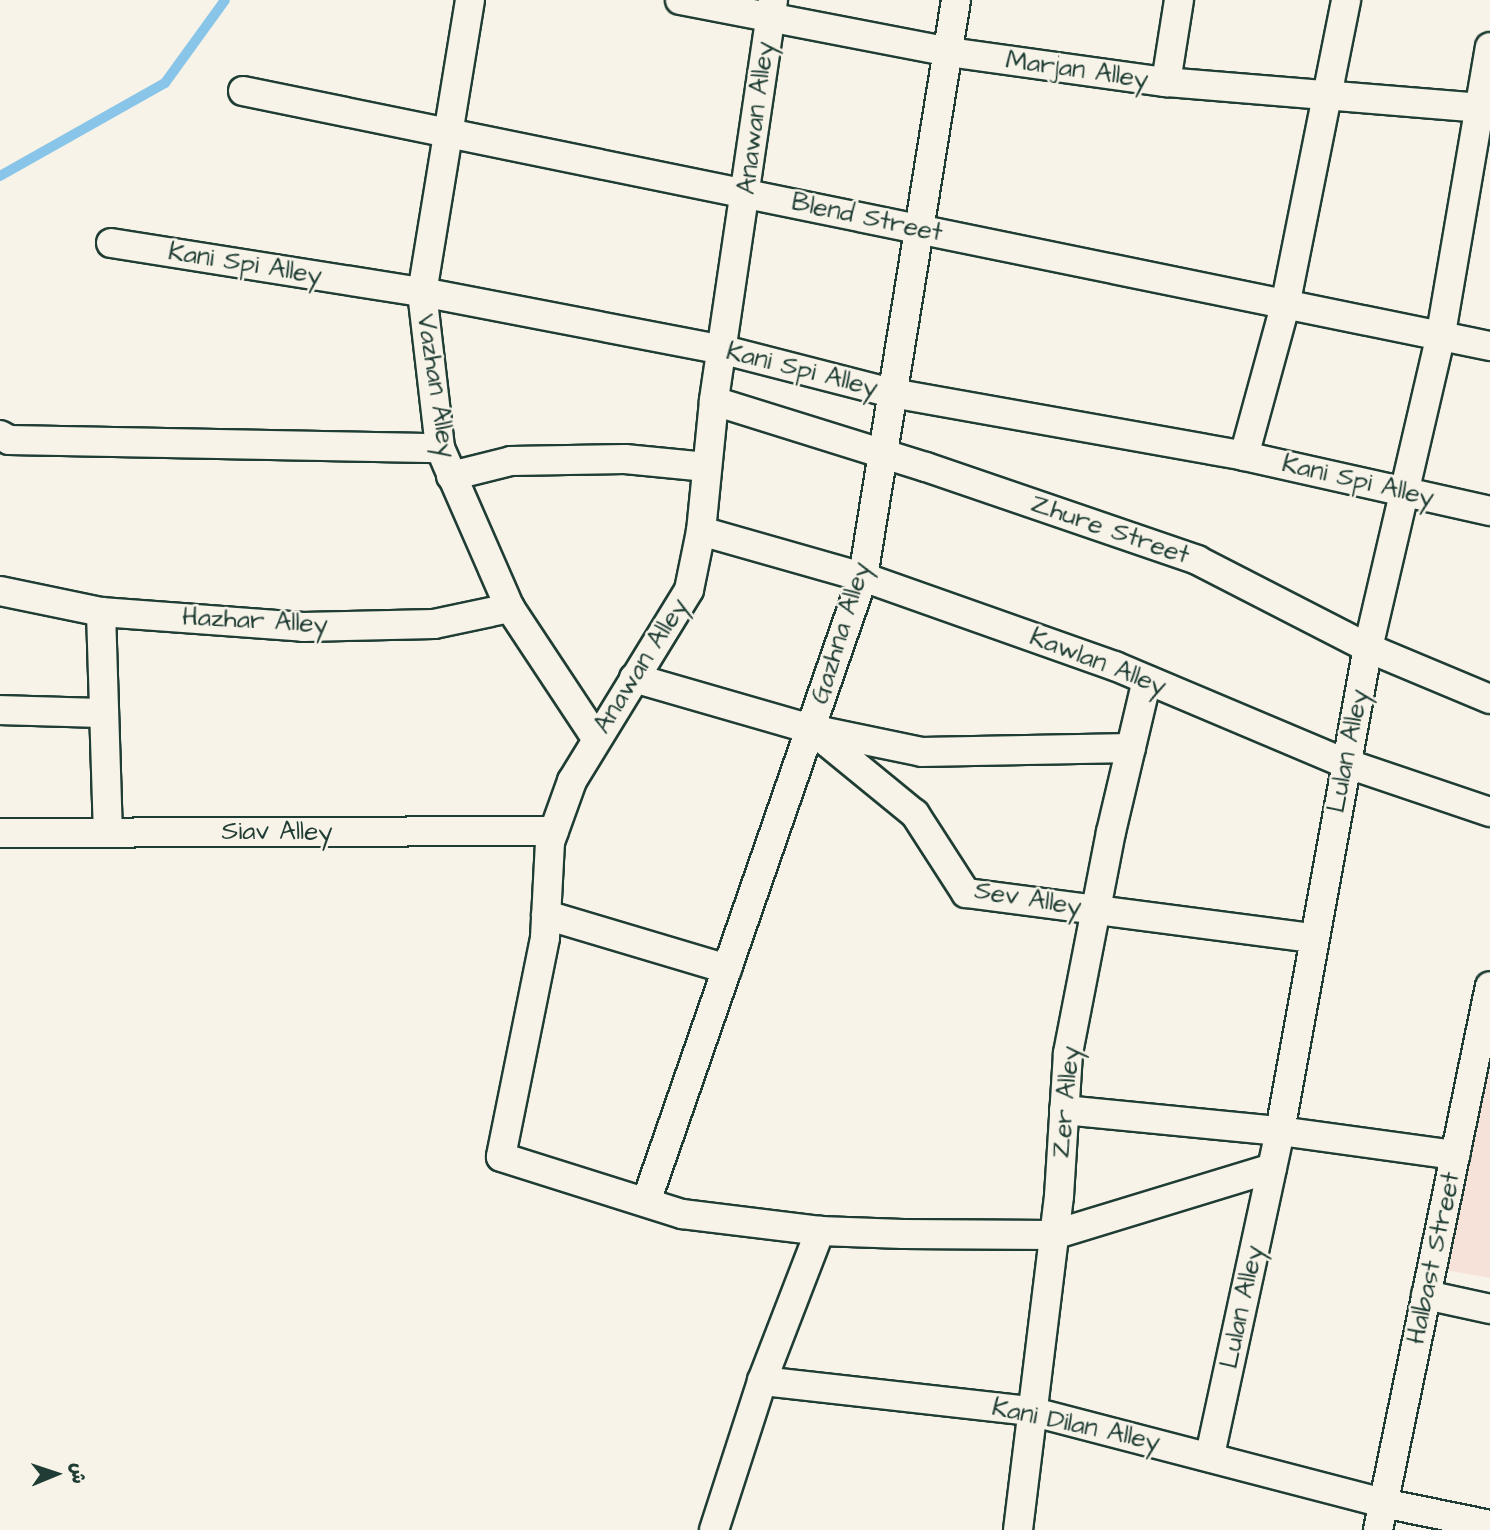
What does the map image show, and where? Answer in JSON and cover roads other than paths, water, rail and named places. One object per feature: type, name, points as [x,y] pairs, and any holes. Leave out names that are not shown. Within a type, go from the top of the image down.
[{"type":"street","name":"Vazhan Alley","points":[[470,0],[446,131],[422,292],[440,449],[510,608],[596,738]]},
{"type":"street","name":"Marjan Alley","points":[[680,0],[771,9],[949,52],[1166,82],[1480,108]]},
{"type":"street","name":"Gazhna Alley","points":[[646,1202],[863,577],[956,0]]},
{"type":"street","points":[[1166,82],[1179,0]]},
{"type":"street","points":[[1244,456],[1285,306],[1346,0]]},
{"type":"street","name":"Anawan Alley","points":[[646,1202],[501,1157],[546,915],[554,831],[572,781],[688,590],[701,531],[714,401],[747,193],[771,9]]},
{"type":"street","name":"Lulan Alley","points":[[1210,1455],[1280,1131],[1368,648],[1440,339],[1490,47]]},
{"type":"street","name":"Blend Street","points":[[243,91],[747,193],[1440,339],[1490,346]]},
{"type":"street","name":"Kani Spi Alley","points":[[111,243],[422,292],[724,350],[892,393],[1244,456],[1490,511]]},
{"type":"street","name":"Zhure Street","points":[[714,401],[882,453],[1197,560],[1368,648],[1490,699]]},
{"type":"street","points":[[0,435],[9,440],[440,449]]},
{"type":"street","points":[[451,476],[510,461],[625,458],[707,467]]},
{"type":"street","name":"Kawlan Alley","points":[[701,531],[863,577],[1147,680],[1345,763],[1490,812]]},
{"type":"street","name":"Hazhar Alley","points":[[0,591],[101,612],[303,627],[434,624],[510,608]]},
{"type":"street","points":[[101,612],[108,832]]},
{"type":"street","points":[[634,678],[811,729],[922,752],[1131,748]]},
{"type":"street","name":"Zer Alley","points":[[1018,1530],[1030,1411],[1053,1235],[1068,1053],[1096,910],[1147,680]]},
{"type":"street","points":[[0,710],[104,713]]},
{"type":"street","name":"Sev Alley","points":[[811,729],[915,814],[966,893],[1314,938]]},
{"type":"street","name":"Siav Alley","points":[[0,833],[554,831]]},
{"type":"street","points":[[546,915],[727,969]]},
{"type":"street","name":"Halbast Street","points":[[1380,1517],[1455,1156],[1485,1031],[1490,986]]},
{"type":"street","points":[[1064,1110],[1280,1131],[1455,1156]]},
{"type":"street","points":[[646,1202],[682,1214],[820,1231],[1053,1235],[1272,1168]]},
{"type":"street","points":[[715,1530],[762,1381],[820,1231]]},
{"type":"street","points":[[1426,1295],[1490,1309]]},
{"type":"street","name":"Kani Dilan Alley","points":[[762,1381],[1030,1411],[1210,1455],[1380,1517],[1490,1525]]},
{"type":"waterway","points":[[0,176],[165,83],[225,0]]}]
